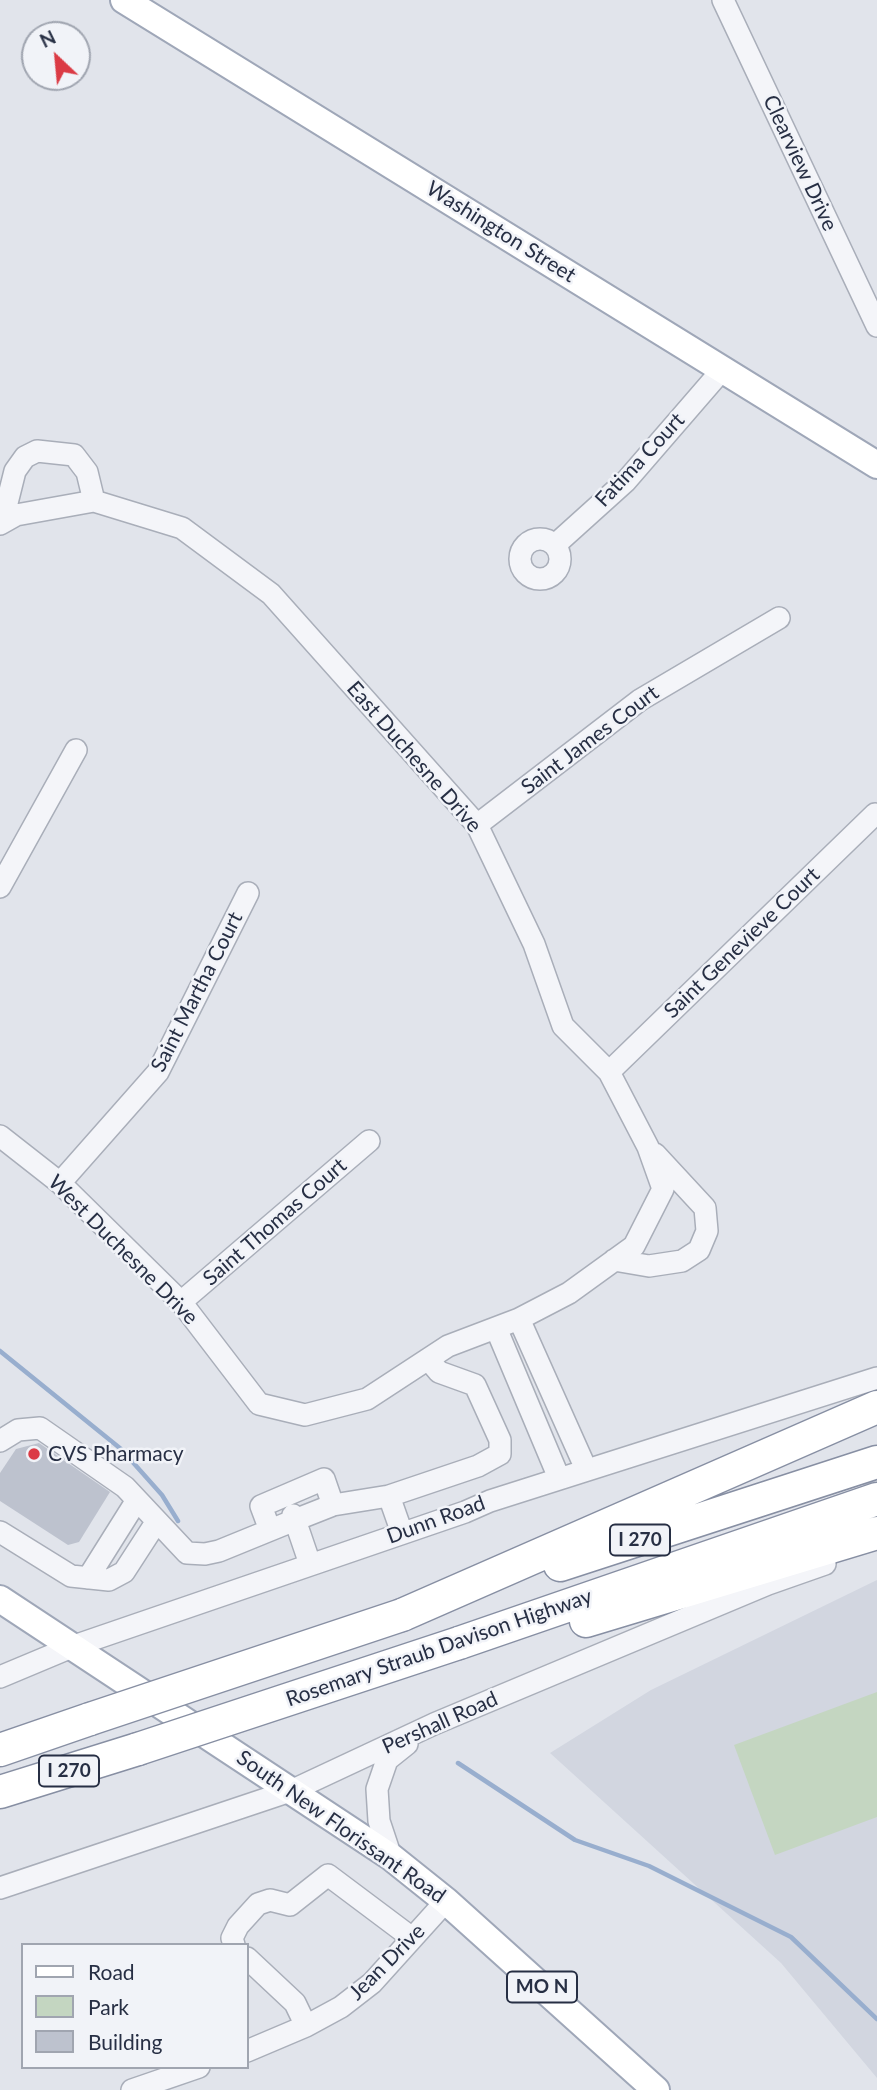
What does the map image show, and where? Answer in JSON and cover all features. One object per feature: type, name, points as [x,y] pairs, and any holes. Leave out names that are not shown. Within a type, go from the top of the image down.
[{"type":"highway","points":[[402,1615],[877,1407]]},
{"type":"highway","name":"Rosemary Straub Davison Highway","points":[[0,1750],[402,1615],[877,1462]]},
{"type":"highway","name":"Rosemary Straub Davison Highway","points":[[0,1792],[459,1643],[877,1499]]},
{"type":"highway","points":[[459,1643],[505,1646],[877,1533]]},
{"type":"main road","name":"Washington Street","points":[[124,0],[877,465]]},
{"type":"main road","name":"South New Florissant Road","points":[[0,1599],[391,1857],[446,1901],[656,2090]]},
{"type":"street","name":"Clearview Drive","points":[[723,0],[877,326]]},
{"type":"street","name":"Fatima Court","points":[[555,545],[626,481],[722,370]]},
{"type":"street","points":[[37,451],[60,451],[74,455],[88,472],[94,501],[16,515],[1,523],[15,471],[25,457],[37,451]]},
{"type":"street","name":"East Duchesne Drive","points":[[94,501],[182,528],[271,594],[477,825],[534,944],[563,1026],[609,1073],[648,1147]]},
{"type":"street","name":"Saint James Court","points":[[477,825],[640,699],[779,618]]},
{"type":"street","points":[[0,887],[76,750]]},
{"type":"street","name":"Saint Genevieve Court","points":[[609,1073],[875,814]]},
{"type":"street","name":"Saint Martha Court","points":[[60,1184],[158,1072],[248,893]]},
{"type":"street","name":"West Duchesne Drive","points":[[0,1136],[60,1184],[181,1302],[259,1404],[305,1415],[367,1399],[428,1360]]},
{"type":"street","name":"Saint Thomas Court","points":[[181,1302],[369,1141]]},
{"type":"street","points":[[614,1260],[649,1266],[682,1261],[699,1250],[707,1231],[705,1208],[648,1147]]},
{"type":"street","points":[[0,1441],[18,1430],[40,1428],[106,1473],[137,1500],[187,1553],[205,1554],[270,1530],[261,1506],[290,1507],[324,1479],[333,1506],[389,1496],[478,1466],[500,1454],[500,1440],[475,1385],[439,1372],[428,1360],[448,1346],[519,1319],[569,1293],[634,1246],[663,1189],[648,1147]]},
{"type":"street","points":[[519,1319],[586,1469]]},
{"type":"street","points":[[496,1328],[559,1478]]},
{"type":"street","name":"Dunn Road","points":[[0,1677],[74,1646],[490,1501],[877,1378]]},
{"type":"street","points":[[478,1466],[490,1501]]},
{"type":"street","points":[[389,1496],[402,1533]]},
{"type":"street","points":[[88,1578],[137,1500]]},
{"type":"street","points":[[290,1507],[310,1564]]},
{"type":"street","points":[[0,1532],[71,1576],[109,1580],[124,1573],[157,1521]]},
{"type":"street","name":"Pershall Road","points":[[0,1888],[293,1790],[434,1724],[768,1584],[877,1546]]},
{"type":"street","points":[[391,1857],[379,1821],[377,1789],[387,1760],[434,1724]]},
{"type":"street","points":[[233,1943],[232,1938],[237,1926],[258,1904],[270,1900],[290,1905],[328,1875],[412,1938]]},
{"type":"street","name":"Jean Drive","points":[[248,2051],[306,2026],[341,2007],[372,1983],[446,1901]]},
{"type":"street","points":[[248,1959],[295,2003],[306,2026]]},
{"type":"street","points":[[132,2090],[193,2069]]},
{"type":"shaded area","points":[[877,1580],[877,2078],[781,1963],[550,1753],[651,1690]]},
{"type":"green space","points":[[877,1692],[877,1817],[775,1855],[734,1745]]},
{"type":"building","name":"CVS Pharmacy","points":[[39,1443],[110,1492],[79,1542],[68,1545],[0,1501],[0,1473],[16,1449]]},
{"type":"waterway","points":[[0,1351],[121,1449],[162,1495],[178,1521]]},
{"type":"waterway","points":[[458,1763],[575,1840],[649,1866],[791,1937],[877,2019]]},
{"type":"place","name":"CVS Pharmacy","points":[[34,1454]]}]
